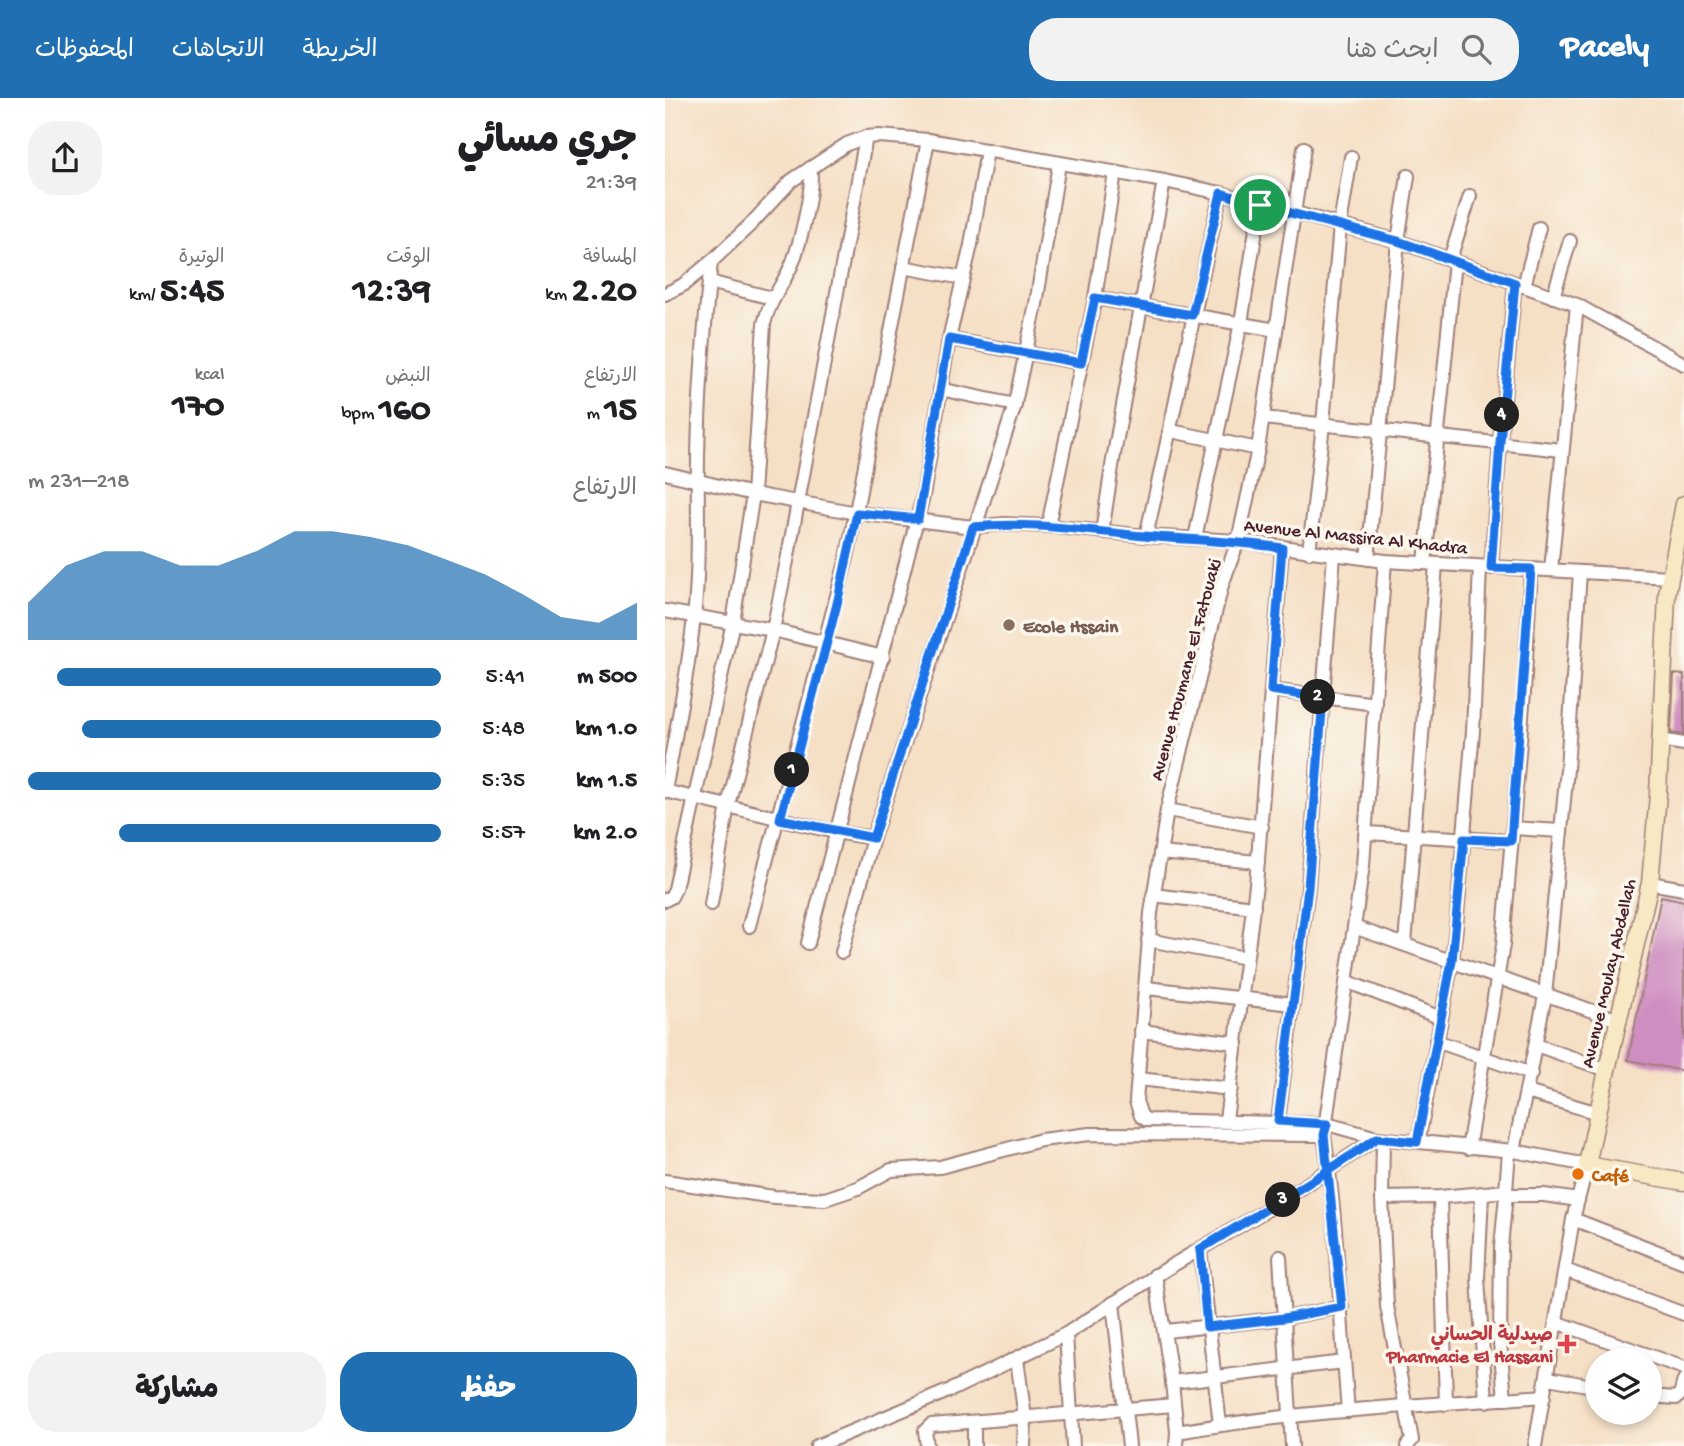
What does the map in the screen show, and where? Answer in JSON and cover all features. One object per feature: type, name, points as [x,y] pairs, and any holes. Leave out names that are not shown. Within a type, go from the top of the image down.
[{"type":"street","points":[[711,904],[728,805],[773,630],[799,502],[866,137]]},
{"type":"street","points":[[665,294],[683,285],[711,262],[791,181],[847,144],[866,137],[928,140],[1221,193],[1294,215],[1398,241],[1577,305],[1684,364]]},
{"type":"street","points":[[749,926],[839,593],[857,513],[928,140]]},
{"type":"street","name":"Avenue Houmane El Fatouaki","points":[[1226,1120],[1160,1121],[1144,1119],[1139,1111],[1136,1101],[1148,940],[1167,810],[1222,585],[1238,541],[1258,449],[1304,148]]},
{"type":"street","points":[[809,943],[835,832],[918,519],[949,339],[987,149]]},
{"type":"street","points":[[1309,552],[1340,226],[1352,158]]},
{"type":"street","points":[[842,952],[873,838],[1015,405],[1027,353],[1059,163]]},
{"type":"street","points":[[665,901],[675,889],[733,622],[753,494],[764,324],[772,298],[795,254],[811,184],[810,168]]},
{"type":"street","points":[[1048,526],[1095,298],[1115,173]]},
{"type":"street","points":[[1368,559],[1398,241],[1408,176]]},
{"type":"street","points":[[1102,531],[1164,181]]},
{"type":"street","points":[[1146,536],[1171,431],[1192,315],[1221,193]]},
{"type":"street","points":[[1405,944],[1426,662],[1437,435],[1452,260],[1470,196]]},
{"type":"street","points":[[1195,538],[1241,323],[1260,205]]},
{"type":"street","points":[[1417,1142],[1452,961],[1486,567],[1519,285],[1539,228]]},
{"type":"street","points":[[1553,297],[1570,242]]},
{"type":"street","points":[[711,262],[703,335],[697,481],[698,553],[693,636],[665,791],[835,832],[873,838]]},
{"type":"street","points":[[903,267],[963,278]]},
{"type":"street","points":[[709,282],[772,298]]},
{"type":"street","points":[[1095,298],[1276,330]]},
{"type":"street","points":[[1551,570],[1577,305]]},
{"type":"street","points":[[949,339],[1081,363]]},
{"type":"street","points":[[940,389],[1015,405]]},
{"type":"street","points":[[1263,418],[1562,450]]},
{"type":"street","points":[[1171,431],[1258,449]]},
{"type":"street","name":"Avenue Al Massira Al Khadra","points":[[665,473],[753,494],[857,513],[973,527],[1004,524],[1048,526],[1146,536],[1238,541],[1385,561],[1670,576]]},
{"type":"street","name":"Avenue Moulay Abdellah","points":[[1535,1446],[1573,1219],[1650,883],[1658,795],[1664,628],[1670,576],[1679,556],[1684,504]]},
{"type":"street","points":[[1282,548],[1262,827],[1226,1120],[1278,1121],[1380,1138],[1512,1151],[1684,1182]]},
{"type":"street","points":[[1278,1121],[1309,876],[1334,555]]},
{"type":"street","points":[[1348,1411],[1342,1307],[1326,1130],[1366,833],[1385,561]]},
{"type":"street","points":[[1468,1148],[1498,979],[1512,835],[1531,569]]},
{"type":"street","points":[[1505,1399],[1500,1342],[1501,1247],[1512,1151],[1527,1093],[1545,996],[1561,831],[1580,572]]},
{"type":"street","points":[[665,611],[773,630],[883,657]]},
{"type":"street","points":[[1271,690],[1375,704]]},
{"type":"street","points":[[1660,740],[1684,744]]},
{"type":"street","points":[[1167,810],[1262,827]]},
{"type":"street","points":[[1366,833],[1464,839],[1561,831]]},
{"type":"street","points":[[1160,853],[1258,862]]},
{"type":"street","points":[[1650,883],[1684,889]]},
{"type":"street","points":[[1153,895],[1254,907]]},
{"type":"street","points":[[1354,928],[1618,1020]]},
{"type":"street","points":[[1148,940],[1246,958]]},
{"type":"street","points":[[1348,982],[1441,1018]]},
{"type":"street","points":[[1146,988],[1293,1004]]},
{"type":"street","points":[[1141,1031],[1237,1043]]},
{"type":"street","points":[[1436,1041],[1531,1074]]},
{"type":"street","points":[[1536,1045],[1607,1070]]},
{"type":"street","points":[[1138,1079],[1231,1088]]},
{"type":"street","points":[[1527,1093],[1598,1113]]},
{"type":"street","points":[[665,1181],[774,1197],[825,1199],[858,1188],[891,1170],[940,1167],[1041,1140],[1090,1134],[1326,1130]]},
{"type":"street","points":[[824,1445],[953,1390],[1066,1334],[1155,1275],[1380,1138]]},
{"type":"street","points":[[1380,1138],[1387,1306],[1412,1440],[1407,1446]]},
{"type":"street","points":[[1382,1198],[1506,1193],[1577,1200]]},
{"type":"street","points":[[1482,1195],[1478,1279],[1486,1401]]},
{"type":"street","points":[[1440,1197],[1446,1404]]},
{"type":"street","points":[[1573,1219],[1684,1262]]},
{"type":"street","points":[[1200,1249],[1220,1425]]},
{"type":"street","points":[[1280,1257],[1292,1446]]},
{"type":"street","points":[[1565,1270],[1684,1314]]},
{"type":"street","points":[[1155,1275],[1166,1331],[1176,1439],[1220,1425],[1348,1411],[1544,1396]]},
{"type":"street","points":[[1113,1303],[1129,1446]]},
{"type":"street","points":[[1166,1331],[1284,1318],[1342,1307]]},
{"type":"street","points":[[1556,1322],[1684,1368]]},
{"type":"street","points":[[1066,1334],[1073,1446]]},
{"type":"street","points":[[1017,1359],[1025,1418],[1024,1446]]},
{"type":"street","points":[[1172,1381],[1213,1379],[1344,1362]]},
{"type":"street","points":[[1548,1378],[1585,1385]]},
{"type":"street","points":[[1662,1398],[1678,1397],[1684,1380]]},
{"type":"street","points":[[927,1446],[925,1431],[928,1426],[1174,1405]]},
{"type":"street","points":[[974,1423],[974,1446]]},
{"type":"building","points":[[1674,674],[1684,675],[1684,735],[1671,733]]},
{"type":"building","points":[[1661,896],[1684,901],[1684,1071],[1628,1060]]},
{"type":"place","name":"Ecole Hssain","points":[[1009,625]]},
{"type":"place","name":"Café","points":[[1578,1174]]},
{"type":"place","name":"صيدلية الحساني Pharmacie El Hassani","points":[[1567,1344]]},
{"type":"route","points":[[1260,205],[1221,193],[1192,315],[1095,298],[1081,363],[949,339],[918,519],[857,513],[837,604],[780,819],[873,838],[973,527],[1004,524],[1048,526],[1146,536],[1238,541],[1282,548],[1271,690],[1323,698],[1308,888],[1278,1121],[1327,1124],[1324,1135],[1330,1170],[1342,1307],[1284,1318],[1207,1327],[1200,1249],[1283,1200],[1330,1170],[1377,1138],[1417,1142],[1452,961],[1464,839],[1511,841],[1531,569],[1491,568],[1515,283],[1398,241],[1260,205]]}]
